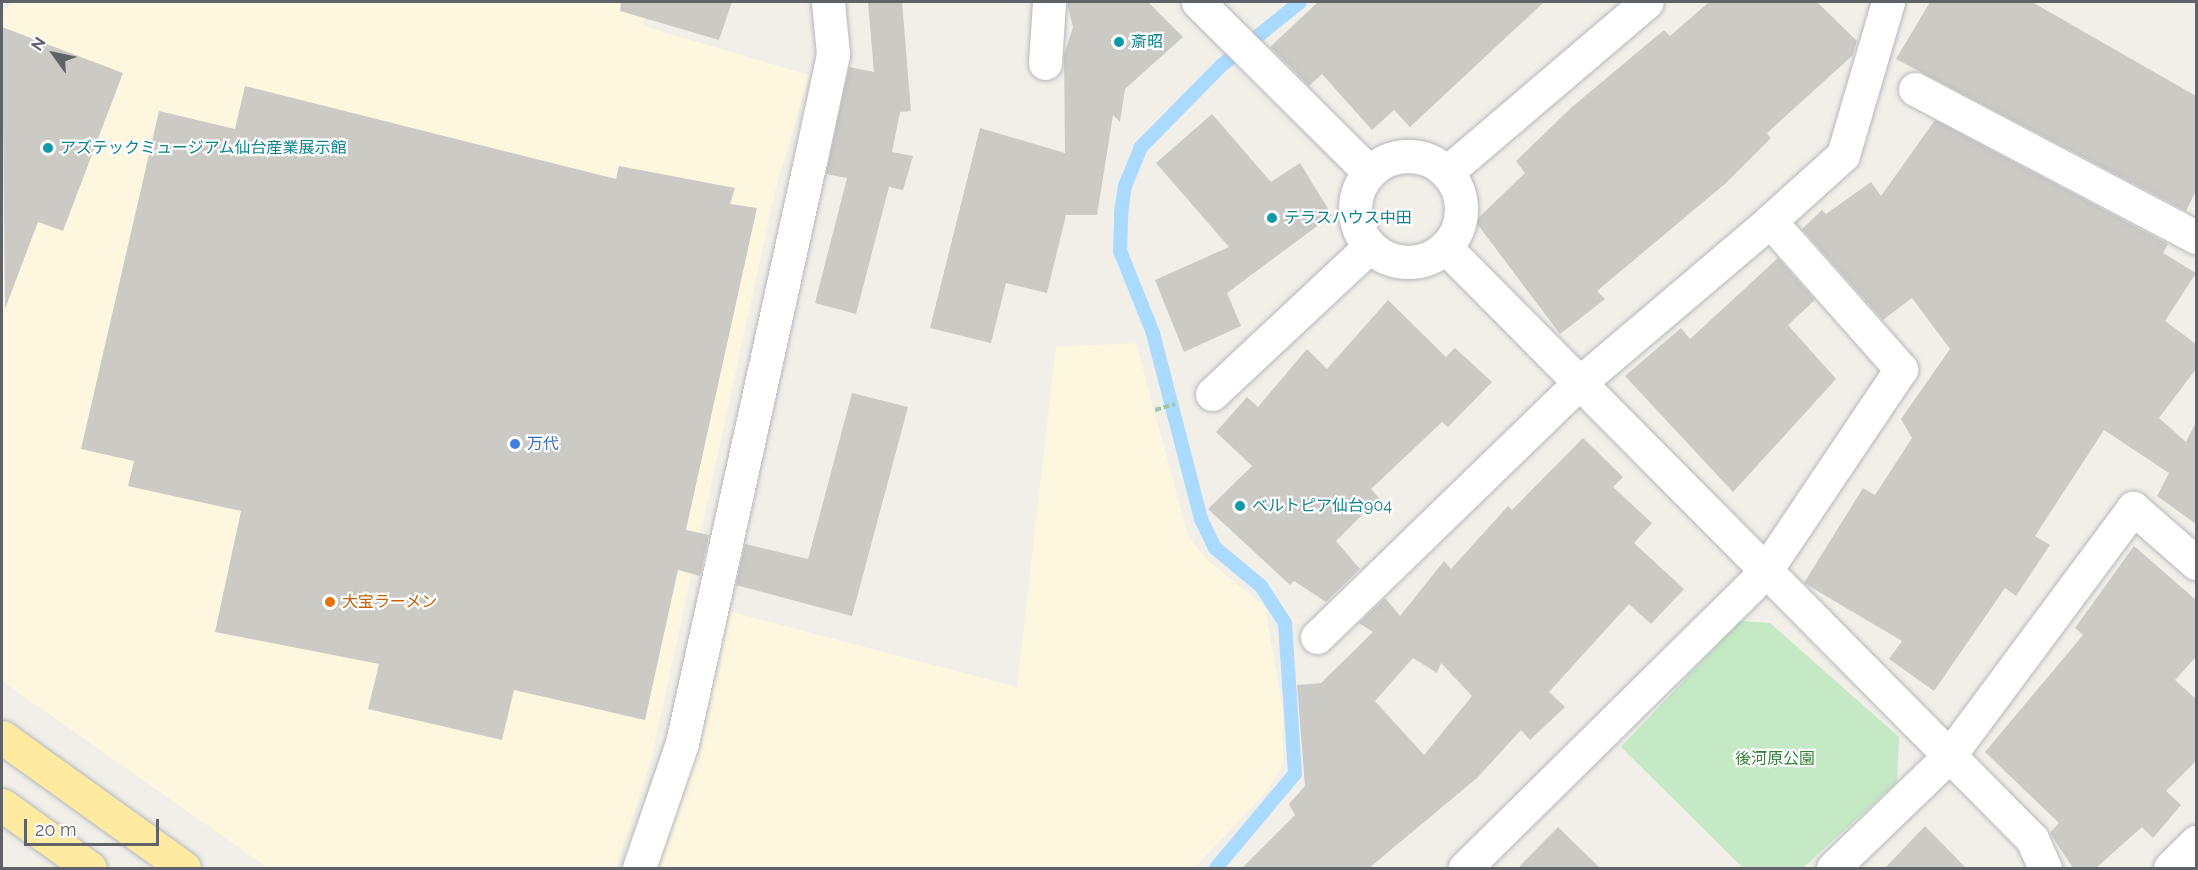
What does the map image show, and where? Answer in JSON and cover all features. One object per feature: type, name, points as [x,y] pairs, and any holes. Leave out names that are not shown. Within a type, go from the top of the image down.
[{"type":"highway","points":[[2,738],[184,868]]},
{"type":"highway","points":[[2,805],[90,868]]},
{"type":"street","points":[[639,868],[682,743],[813,146],[833,54],[828,2]]},
{"type":"street","points":[[1046,63],[1049,2]]},
{"type":"street","points":[[1198,2],[1369,172]]},
{"type":"street","points":[[1447,172],[1647,2]]},
{"type":"street","points":[[1317,637],[1578,384],[1770,221],[1843,155],[1888,2]]},
{"type":"street","points":[[1916,89],[2196,237]]},
{"type":"street","points":[[1399,156],[1417,156],[1447,172],[1461,202],[1461,218],[1445,247],[1416,262],[1399,262],[1370,247],[1360,234],[1354,201],[1369,172],[1399,156]]},
{"type":"street","points":[[1465,868],[1763,574],[1901,369],[1770,221]]},
{"type":"street","points":[[1198,398],[1370,247]]},
{"type":"street","points":[[1445,247],[1763,574],[2032,839],[2045,868]]},
{"type":"street","points":[[1833,868],[1949,756],[2133,508],[2196,563]]},
{"type":"street","points":[[2170,868],[2196,842]]},
{"type":"path","points":[[1155,410],[1198,398]]},
{"type":"shaded area","points":[[16,2],[648,2],[643,26],[809,75],[775,191],[651,760],[616,868],[268,868],[2,681],[2,10]]},
{"type":"shaded area","points":[[1136,343],[1188,536],[1205,558],[1265,607],[1283,710],[1283,765],[1266,792],[1194,868],[655,868],[728,611],[1017,687],[1056,347]]},
{"type":"green space","name":"後河原公園","points":[[1740,621],[1770,623],[1899,737],[1897,782],[1803,868],[1743,868],[1621,747]]},
{"type":"building","points":[[621,2],[732,2],[719,40],[620,11]]},
{"type":"building","points":[[868,2],[902,2],[911,111],[900,112],[892,152],[913,156],[903,190],[889,187],[856,314],[815,303],[847,178],[826,174],[849,67],[874,72]]},
{"type":"building","points":[[1067,2],[1148,2],[1183,37],[1125,89],[1120,122],[1113,115],[1097,215],[1066,215],[1047,293],[1006,283],[991,343],[930,328],[980,128],[1065,153],[1064,55],[1073,27]]},
{"type":"building","points":[[1318,2],[1544,2],[1410,127],[1394,110],[1372,130],[1322,74],[1309,86],[1270,47]]},
{"type":"building","points":[[1709,2],[1817,2],[1857,41],[1853,55],[1767,133],[1771,138],[1726,183],[1597,291],[1605,299],[1560,334],[1475,221],[1525,173],[1516,161],[1572,107],[1664,30],[1670,36]]},
{"type":"building","points":[[1930,2],[2032,2],[2196,96],[2196,191],[2186,211],[1896,59]]},
{"type":"building","name":"アズテックミュージアム仙台産業展示館","points":[[2,27],[123,73],[63,231],[38,222],[5,309]]},
{"type":"building","points":[[245,86],[616,179],[619,166],[735,188],[730,204],[757,208],[686,530],[709,535],[700,576],[678,570],[645,720],[514,690],[502,740],[368,709],[379,664],[215,632],[241,511],[128,486],[134,461],[81,449],[159,111],[235,129]]},
{"type":"building","points":[[1212,114],[1271,182],[1300,163],[1332,215],[1227,293],[1241,326],[1184,352],[1155,280],[1229,247],[1156,163]]},
{"type":"building","points":[[1935,120],[2168,244],[2163,253],[2196,273],[2165,321],[2196,344],[2196,369],[2159,418],[2186,442],[2196,422],[2196,524],[2157,496],[2169,473],[2104,430],[2035,536],[2050,545],[2016,596],[2005,588],[1934,691],[1889,659],[1902,641],[1804,583],[1863,488],[1875,495],[1912,438],[1901,419],[1950,349],[1912,298],[1883,320],[1802,229],[1822,210],[1826,214],[1871,182],[1881,196]]},
{"type":"building","points":[[1778,258],[1815,300],[1788,325],[1836,379],[1733,492],[1625,376],[1681,328],[1690,339]]},
{"type":"building","points":[[1388,300],[1446,357],[1455,348],[1492,382],[1448,427],[1442,422],[1371,489],[1379,498],[1336,541],[1360,569],[1326,602],[1294,581],[1290,585],[1208,509],[1252,466],[1216,432],[1247,397],[1258,407],[1307,349],[1327,369]]},
{"type":"building","points":[[852,393],[908,407],[852,616],[736,585],[745,544],[808,559]]},
{"type":"building","points":[[1583,438],[1623,477],[1613,487],[1652,523],[1634,543],[1684,589],[1651,624],[1629,604],[1549,692],[1565,707],[1530,740],[1521,730],[1477,778],[1369,868],[1242,868],[1295,815],[1289,804],[1305,786],[1297,685],[1321,683],[1373,632],[1359,623],[1385,598],[1400,616],[1444,561],[1451,569],[1508,506],[1512,510]],"holes":[[[1413,658],[1437,673],[1441,663],[1472,696],[1424,755],[1375,701]]]},
{"type":"building","points":[[2134,546],[2196,600],[2196,657],[2175,680],[2196,699],[2196,761],[2166,791],[2181,805],[2153,838],[2142,827],[2096,868],[2073,868],[2050,833],[2059,823],[1985,752],[2083,635],[2075,628]]},
{"type":"building","points":[[1925,826],[1966,868],[1885,868]]},
{"type":"building","points":[[1558,827],[1600,868],[1518,868]]},
{"type":"waterway","points":[[1216,868],[1295,774],[1285,623],[1261,586],[1215,548],[1201,519],[1153,333],[1120,251],[1121,213],[1125,186],[1141,147],[1222,65],[1300,2]]},
{"type":"place","name":"斎昭","points":[[1119,42]]},
{"type":"place","name":"アズテックミュージアム仙台産業展示館","points":[[48,148]]},
{"type":"place","name":"テラスハウス中田","points":[[1272,218]]},
{"type":"place","name":"万代","points":[[515,444]]},
{"type":"place","name":"ベルトピア仙台904","points":[[1240,506]]},
{"type":"place","name":"大宝ラーメン","points":[[330,602]]}]
